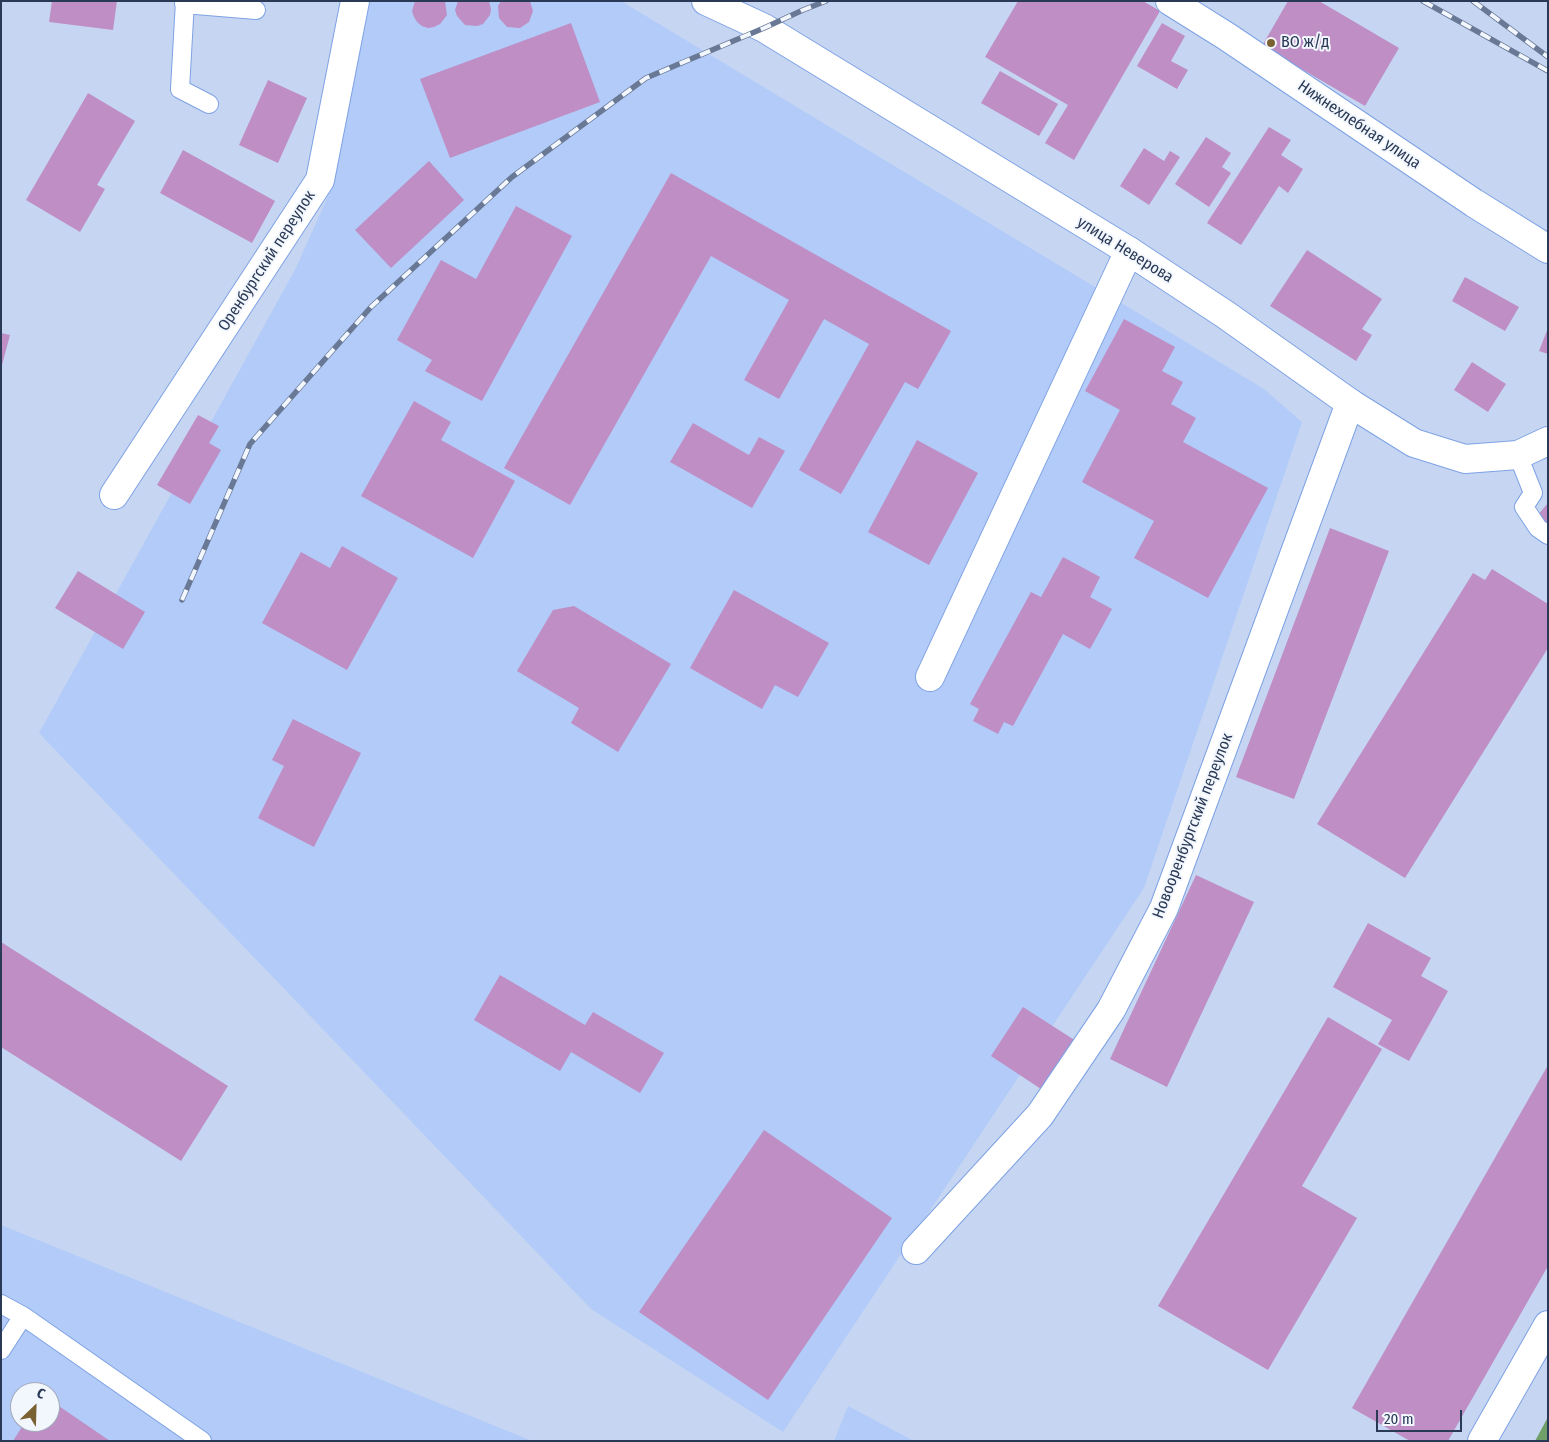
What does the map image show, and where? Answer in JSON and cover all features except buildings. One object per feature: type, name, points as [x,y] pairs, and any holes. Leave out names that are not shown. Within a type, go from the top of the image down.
[{"type":"street","name":"Оренбургский переулок","points":[[114,495],[320,180],[354,1]]},
{"type":"street","name":"улица Неверова","points":[[706,1],[764,28],[1129,251],[1226,315],[1350,402],[1414,443],[1465,459],[1518,455],[1548,441]]},
{"type":"street","name":"Нижнехлебная улица","points":[[1170,1],[1226,36],[1474,203],[1548,249]]},
{"type":"street","points":[[930,677],[1129,251]]},
{"type":"street","name":"Новооренбургский переулок","points":[[916,1250],[1040,1116],[1112,1010],[1164,908],[1350,402]]},
{"type":"street","points":[[1482,1441],[1548,1325]]},
{"type":"lane","points":[[209,104],[180,89],[184,3],[256,10]]},
{"type":"lane","points":[[1518,455],[1533,493],[1524,507],[1538,528],[1548,535]]},
{"type":"lane","points":[[1,1304],[23,1316],[202,1441]]},
{"type":"lane","points":[[1,1350],[23,1316]]},
{"type":"shaded area","points":[[363,1],[621,1],[1264,389],[1302,422],[1144,888],[783,1432],[591,1309],[39,733],[296,268],[332,187]]},
{"type":"shaded area","points":[[1,1225],[532,1441],[1,1441]]},
{"type":"shaded area","points":[[848,1406],[914,1441],[834,1441]]},
{"type":"green space","points":[[1548,1417],[1548,1441],[1535,1441]]},
{"type":"railway","points":[[182,600],[250,444],[371,307],[512,177],[646,78],[826,1]]},
{"type":"railway","points":[[1423,1],[1548,71]]},
{"type":"railway","points":[[1473,1],[1548,57]]},
{"type":"place","name":"ВО ж/д","points":[[1271,43]]}]
